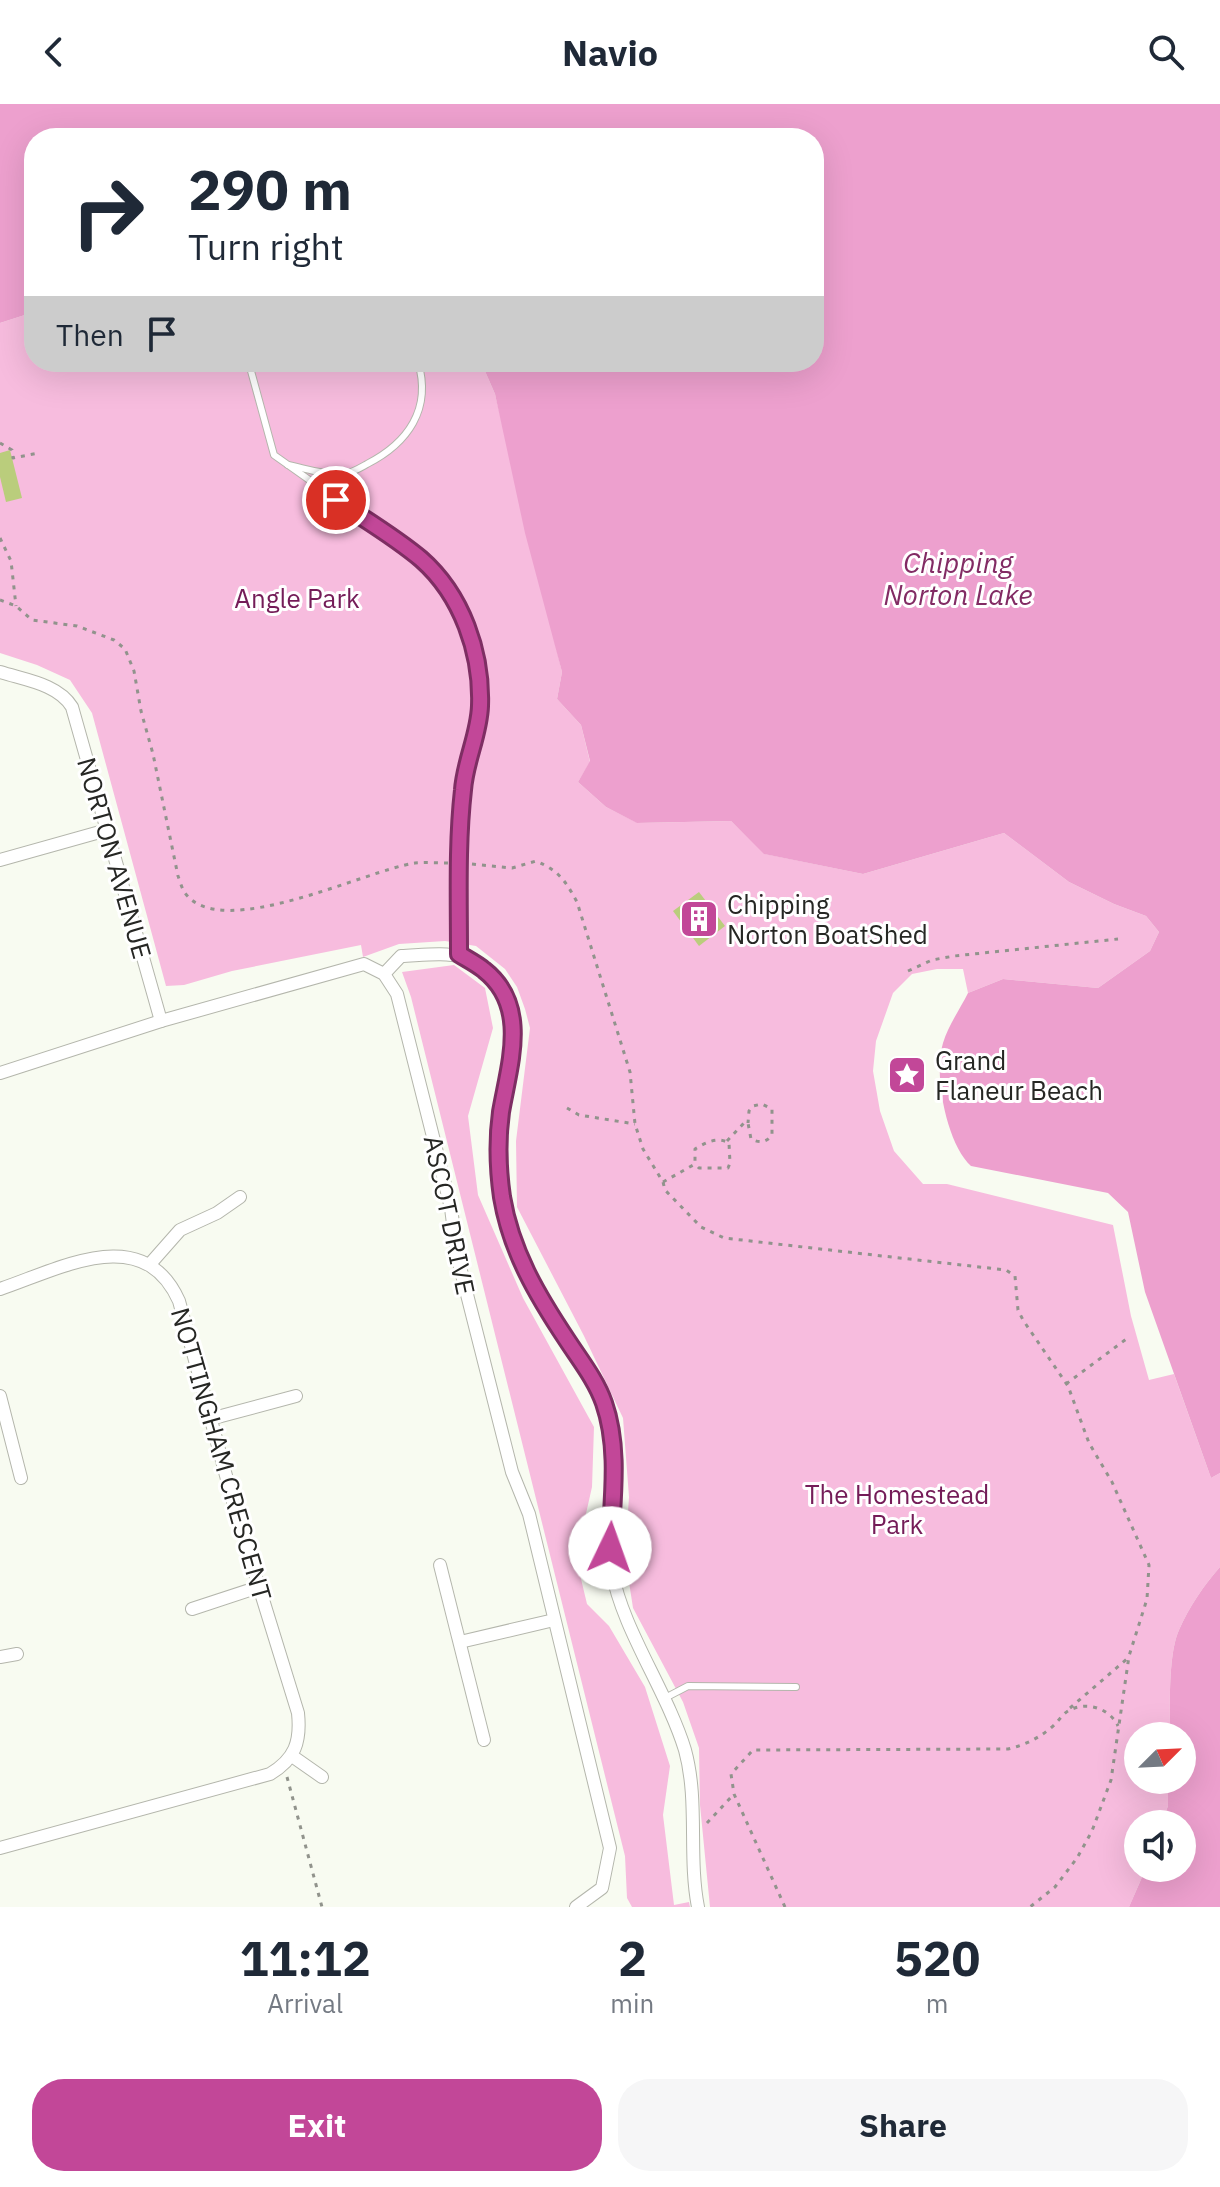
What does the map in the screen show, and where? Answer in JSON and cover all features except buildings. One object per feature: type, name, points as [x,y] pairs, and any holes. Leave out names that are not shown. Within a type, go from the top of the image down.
[{"type":"street","name":"NORTON AVENUE","points":[[0,672],[52,688],[65,696],[72,707],[161,1021]]},
{"type":"street","points":[[0,860],[107,830]]},
{"type":"street","points":[[0,1073],[161,1021],[364,964],[384,974],[401,956],[459,954],[486,971],[501,988],[514,1032],[498,1141],[498,1169],[509,1229],[534,1288],[603,1400],[611,1427],[614,1456],[610,1548],[613,1573],[620,1598],[683,1745],[691,1783],[698,1907]]},
{"type":"street","name":"ASCOT DRIVE","points":[[384,974],[397,994],[451,1208],[457,1255],[512,1472],[529,1514],[610,1848],[602,1888],[576,1907]]},
{"type":"street","points":[[0,1289],[103,1256],[136,1257],[150,1264],[180,1230],[217,1213],[240,1197]]},
{"type":"street","name":"NOTTINGHAM CRESCENT","points":[[150,1264],[172,1285],[179,1301],[210,1419],[298,1713],[298,1745],[288,1761]]},
{"type":"street","points":[[0,1396],[21,1478]]},
{"type":"street","points":[[210,1419],[296,1396]]},
{"type":"street","points":[[440,1565],[484,1740]]},
{"type":"street","points":[[192,1609],[259,1587]]},
{"type":"street","points":[[460,1642],[554,1620]]},
{"type":"street","points":[[0,1657],[17,1654]]},
{"type":"street","points":[[0,1848],[254,1780],[288,1761],[322,1777]]},
{"type":"lane","points":[[251,372],[269,446],[274,455],[421,559],[455,600],[467,625],[474,649],[480,708],[475,745],[463,787],[459,954]]},
{"type":"lane","points":[[336,500],[334,485],[343,474],[389,452],[409,430],[421,403],[421,372]]},
{"type":"lane","points":[[284,465],[343,474]]},
{"type":"lane","points":[[665,1698],[688,1686],[796,1687]]},
{"type":"path","points":[[0,443],[12,450],[13,458],[39,453]]},
{"type":"path","points":[[0,538],[11,561],[16,606]]},
{"type":"path","points":[[0,600],[16,606],[32,620],[77,626],[114,640],[125,649],[134,671],[178,876],[186,894],[197,903],[209,909],[269,906],[415,863],[512,868],[536,861],[555,870],[577,902],[630,1072],[635,1124],[643,1149],[665,1190],[701,1227],[724,1238],[1006,1270],[1015,1276],[1018,1310],[1066,1384],[1089,1443],[1112,1482],[1149,1565],[1147,1599],[1129,1656],[1111,1780],[1092,1831],[1077,1858],[1055,1887],[1030,1907]]},
{"type":"path","points":[[908,971],[932,960],[954,956],[1118,939]]},
{"type":"path","points":[[762,1104],[772,1109],[772,1135],[768,1140],[760,1142],[751,1139],[748,1123],[749,1111],[753,1106],[762,1104]]},
{"type":"path","points":[[567,1108],[579,1115],[635,1124]]},
{"type":"path","points":[[727,1141],[707,1141],[695,1149],[695,1164],[699,1168],[728,1168],[727,1141],[741,1124],[748,1123]]},
{"type":"path","points":[[663,1182],[695,1164]]},
{"type":"path","points":[[1066,1384],[1129,1337]]},
{"type":"path","points":[[785,1907],[734,1794],[731,1774],[753,1750],[1008,1749],[1024,1745],[1054,1726],[1067,1710],[1129,1656]]},
{"type":"path","points":[[1067,1710],[1084,1705],[1099,1708],[1114,1716],[1120,1729]]},
{"type":"path","points":[[288,1761],[322,1907]]},
{"type":"path","points":[[704,1825],[734,1794]]},
{"type":"green space","points":[[24,315],[24,372],[485,372],[495,394],[562,672],[557,699],[581,725],[590,762],[578,782],[606,807],[638,823],[731,821],[765,854],[863,874],[1004,833],[1069,882],[1146,916],[1159,932],[1150,951],[1098,988],[1003,979],[968,993],[963,969],[937,969],[912,974],[893,993],[876,1041],[873,1071],[880,1111],[894,1151],[923,1184],[947,1184],[1113,1225],[1131,1316],[1149,1380],[1174,1374],[1211,1478],[1220,1473],[1220,1567],[1192,1605],[1175,1640],[1170,1682],[1170,1722],[1124,1722],[1124,1794],[1168,1794],[1166,1810],[1124,1810],[1124,1882],[1140,1882],[1129,1907],[710,1907],[700,1805],[699,1748],[683,1702],[633,1608],[625,1556],[629,1497],[623,1418],[517,1207],[516,1141],[530,1028],[517,987],[505,969],[476,946],[445,941],[399,944],[363,957],[361,945],[232,971],[184,985],[166,986],[92,713],[70,680],[0,653],[0,323]]},
{"type":"green space","points":[[454,965],[485,988],[493,1028],[468,1116],[478,1195],[523,1298],[594,1427],[592,1487],[576,1558],[587,1604],[609,1626],[645,1687],[670,1766],[663,1815],[674,1905],[689,1902],[690,1907],[632,1907],[627,1898],[625,1856],[411,997],[402,972]]},
{"type":"water","name":"Chipping Norton Lake","points":[[0,104],[1220,104],[1220,1473],[1211,1478],[1145,1292],[1128,1212],[1108,1193],[971,1166],[955,1142],[941,1090],[940,1057],[943,1043],[968,993],[1003,979],[1098,988],[1150,951],[1159,932],[1146,916],[1069,882],[1004,833],[863,874],[764,854],[731,821],[637,823],[606,807],[578,782],[590,761],[581,725],[557,699],[562,672],[525,533],[495,394],[485,372],[824,372],[824,128],[24,128],[24,315],[0,323]]},
{"type":"water","points":[[1220,1567],[1220,1907],[1129,1907],[1140,1882],[1196,1882],[1196,1810],[1166,1810],[1168,1794],[1196,1794],[1196,1722],[1170,1722],[1170,1682],[1175,1640],[1187,1613]]},
{"type":"place","name":"Chipping Norton BoatShed","points":[[699,919]]},
{"type":"place","name":"Grand Flaneur Beach","points":[[907,1075]]},
{"type":"route","points":[[336,500],[421,559],[437,576],[455,600],[474,649],[480,708],[475,745],[463,787],[459,954],[486,971],[501,988],[512,1017],[512,1062],[498,1141],[502,1199],[520,1260],[534,1288],[603,1400],[611,1427],[614,1456],[610,1548]]},
{"type":"park label","name":"Angle Park","points":[[297,598]]},
{"type":"park label","name":"The Homestead Park","points":[[897,1509]]}]
